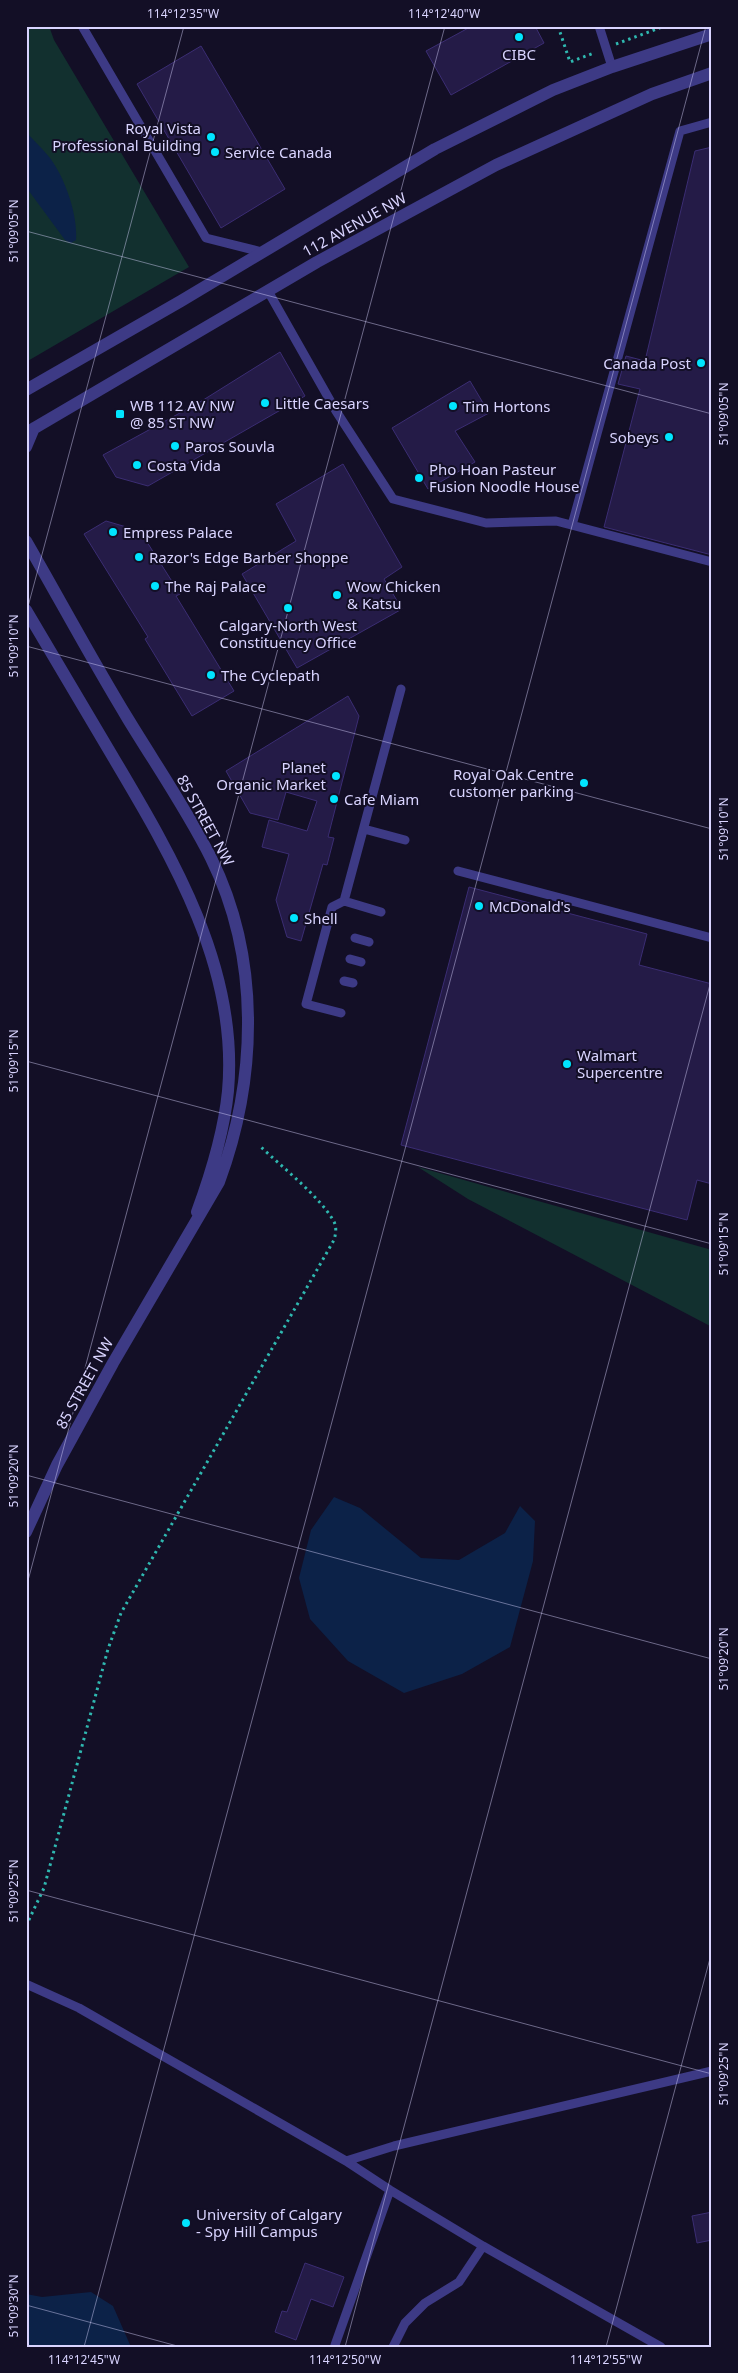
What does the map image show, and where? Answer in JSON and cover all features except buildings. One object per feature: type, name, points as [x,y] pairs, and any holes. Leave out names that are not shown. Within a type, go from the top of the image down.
[{"type":"street","name":"112 AVENUE NW","points":[[26,390],[435,149],[553,90],[612,66],[712,34]]},
{"type":"street","name":"112 AVENUE NW","points":[[30,430],[268,291],[534,146],[652,94],[712,73]]},
{"type":"street","points":[[26,384],[43,381]]},
{"type":"street","points":[[26,447],[30,430]]},
{"type":"street","name":"85 STREET NW","points":[[26,541],[115,698],[211,859],[228,901],[238,940],[245,978],[249,1043],[246,1077],[239,1117],[231,1150],[219,1182],[94,1397],[57,1465],[26,1532]]},
{"type":"street","name":"85 STREET NW","points":[[26,610],[169,854],[192,899],[207,940],[221,993],[226,1030],[228,1069],[222,1128],[203,1194],[178,1253]]},
{"type":"lane","points":[[82,26],[206,238],[262,252]]},
{"type":"lane","points":[[599,26],[612,66]]},
{"type":"lane","points":[[572,525],[680,131],[712,122]]},
{"type":"lane","points":[[268,291],[336,412],[393,499],[486,523],[556,521],[712,562]]},
{"type":"lane","points":[[344,901],[401,689]]},
{"type":"lane","points":[[364,829],[405,840]]},
{"type":"lane","points":[[458,871],[712,938]]},
{"type":"lane","points":[[341,1013],[306,1004],[329,932],[332,907],[344,901],[381,912]]},
{"type":"lane","points":[[355,938],[369,942]]},
{"type":"lane","points":[[350,960],[361,962]]},
{"type":"lane","points":[[26,1984],[79,2008],[346,2161],[483,2246],[661,2347]]},
{"type":"lane","points":[[346,2161],[394,2146],[712,2071]]},
{"type":"lane","points":[[335,2345],[390,2190]]},
{"type":"lane","points":[[393,2347],[405,2323],[425,2303],[459,2282],[483,2246]]},
{"type":"path","points":[[558,26],[570,62]]},
{"type":"path","points":[[26,1926],[44,1888],[108,1648],[121,1613],[334,1240],[336,1232],[334,1221],[303,1185],[261,1147]]},
{"type":"green space","points":[[26,26],[49,26],[54,40],[189,267],[26,362]]},
{"type":"green space","points":[[418,1167],[712,1250],[712,1327],[468,1199]]},
{"type":"water","points":[[26,132],[50,158],[61,176],[73,208],[75,219],[76,240],[71,243],[65,240],[26,187]]},
{"type":"water","points":[[334,1497],[360,1508],[421,1558],[459,1560],[505,1533],[520,1506],[535,1521],[533,1561],[510,1647],[462,1674],[404,1693],[348,1661],[310,1619],[299,1578],[311,1530]]},
{"type":"water","points":[[91,2292],[113,2306],[131,2347],[26,2347],[26,2294],[42,2297]]},
{"type":"place","name":"CIBC","points":[[519,37]]},
{"type":"place","name":"Royal Vista Professional Building","points":[[211,137]]},
{"type":"place","name":"Service Canada","points":[[215,152]]},
{"type":"place","name":"Canada Post","points":[[701,363]]},
{"type":"place","name":"Little Caesars","points":[[265,403]]},
{"type":"place","name":"Tim Hortons","points":[[453,406]]},
{"type":"place","name":"WB 112 AV NW @ 85 ST NW","points":[[120,414]]},
{"type":"place","name":"Sobeys","points":[[669,437]]},
{"type":"place","name":"Paros Souvla","points":[[175,446]]},
{"type":"place","name":"Costa Vida","points":[[137,465]]},
{"type":"place","name":"Pho Hoan Pasteur Fusion Noodle House","points":[[419,478]]},
{"type":"place","name":"Empress Palace","points":[[113,532]]},
{"type":"place","name":"Razor's Edge Barber Shoppe","points":[[139,557]]},
{"type":"place","name":"The Raj Palace","points":[[155,586]]},
{"type":"place","name":"Wow Chicken & Katsu","points":[[337,595]]},
{"type":"place","name":"Calgary-North West Constituency Office","points":[[288,608]]},
{"type":"place","name":"The Cyclepath","points":[[211,675]]},
{"type":"place","name":"Planet Organic Market","points":[[336,776]]},
{"type":"place","name":"Royal Oak Centre customer parking","points":[[584,783]]},
{"type":"place","name":"Cafe Miam","points":[[334,799]]},
{"type":"place","name":"McDonald's","points":[[479,906]]},
{"type":"place","name":"Shell","points":[[294,918]]},
{"type":"place","name":"Walmart Supercentre","points":[[567,1064]]},
{"type":"place","name":"University of Calgary - Spy Hill Campus","points":[[186,2223]]}]
